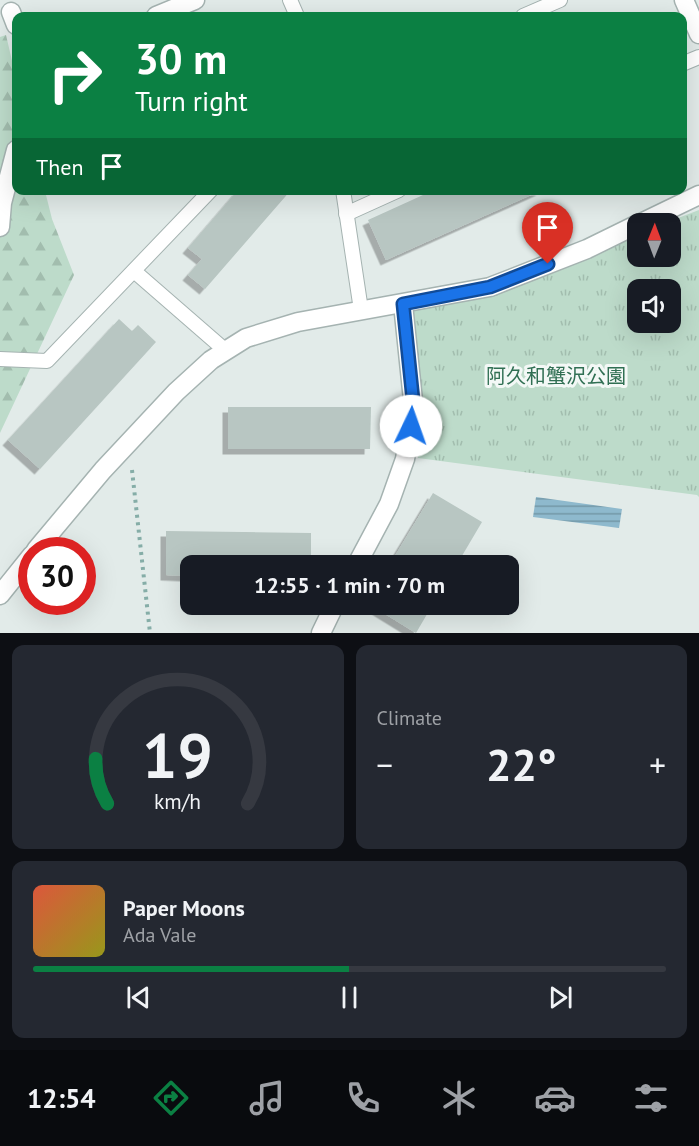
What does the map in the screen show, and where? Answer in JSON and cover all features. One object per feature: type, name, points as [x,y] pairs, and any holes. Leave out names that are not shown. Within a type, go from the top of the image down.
[{"type":"street","points":[[166,12],[195,0]]},
{"type":"street","points":[[684,0],[699,34]]},
{"type":"street","points":[[0,227],[2,203],[12,165]]},
{"type":"street","points":[[661,213],[699,195]]},
{"type":"street","points":[[47,537],[129,442],[176,392],[211,360],[246,338],[288,325],[490,287],[587,249],[627,229]]},
{"type":"street","points":[[362,555],[389,504],[405,459],[414,410],[403,304]]},
{"type":"street","points":[[3,586],[18,570]]},
{"type":"street","points":[[321,633],[330,615]]},
{"type":"lane","points":[[532,12],[560,0]]},
{"type":"lane","points":[[0,359],[47,361],[206,195]]},
{"type":"lane","points":[[344,195],[361,310]]},
{"type":"lane","points":[[346,214],[388,195]]},
{"type":"lane","points":[[134,271],[226,351]]},
{"type":"path","points":[[129,442],[150,633]]},
{"type":"green space","points":[[6,35],[12,61],[12,195],[46,195],[52,219],[74,275],[0,433],[0,37]]},
{"type":"green space","name":"阿久和蟹沢公園","points":[[699,210],[699,497],[418,458],[419,384],[411,310],[491,295],[627,239],[627,267],[681,267],[681,217]]},
{"type":"water","points":[[536,497],[622,509],[619,528],[533,517]]},
{"type":"building","points":[[234,195],[287,195],[205,289],[188,275],[202,259],[188,248]]},
{"type":"building","points":[[423,195],[531,195],[386,260],[368,220]]},
{"type":"building","points":[[119,319],[132,331],[138,325],[156,342],[40,469],[8,440]]},
{"type":"building","points":[[228,407],[371,407],[370,449],[228,449]]},
{"type":"building","points":[[433,493],[482,522],[462,555],[396,555]]},
{"type":"building","points":[[166,531],[311,533],[311,555],[180,555],[180,576],[166,575]]},
{"type":"building","points":[[387,615],[427,615],[416,633]]},
{"type":"route","points":[[411,426],[414,410],[403,304],[490,287],[548,264]]}]
